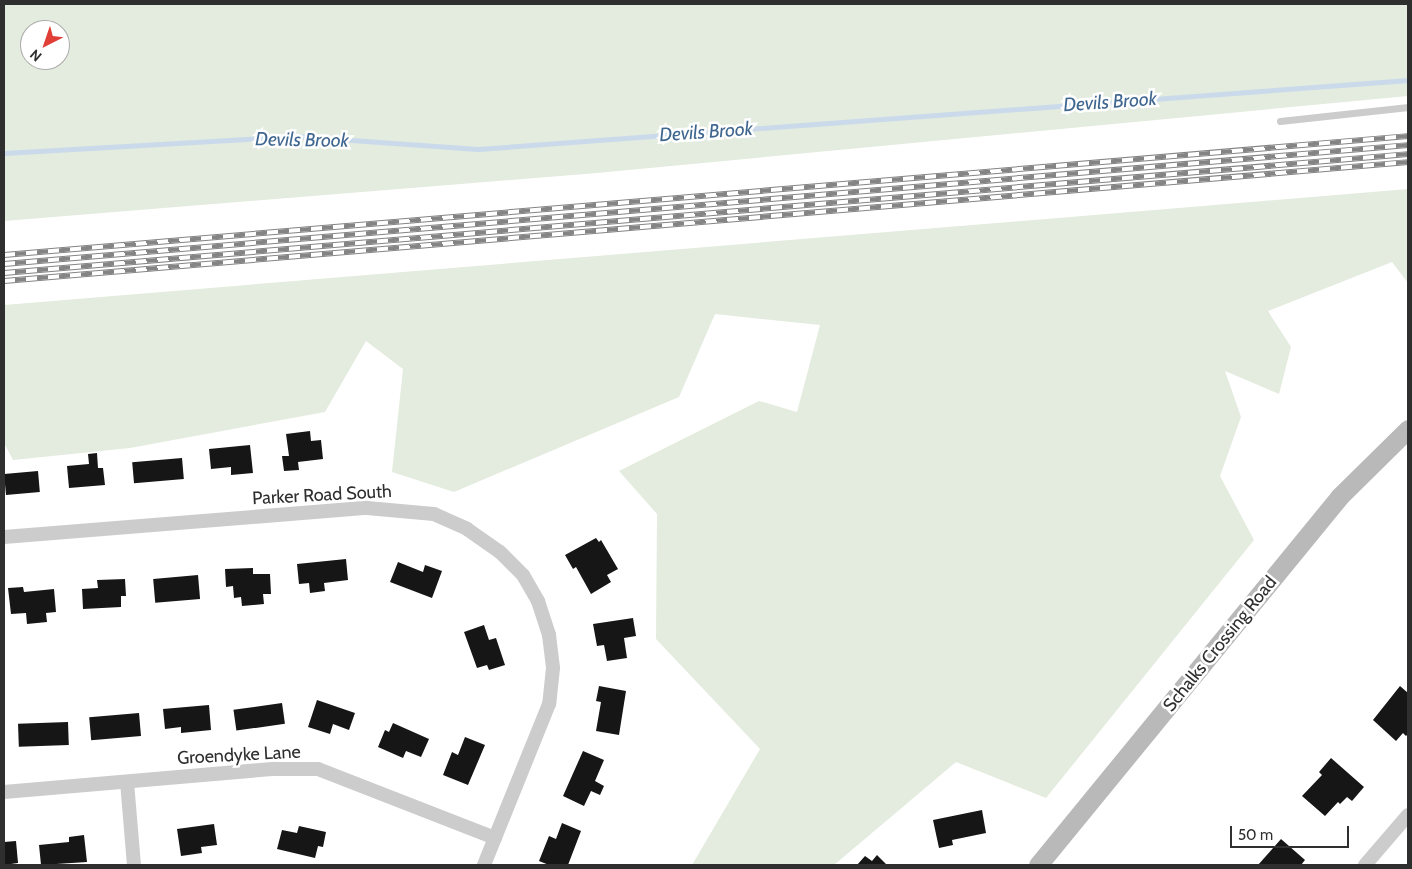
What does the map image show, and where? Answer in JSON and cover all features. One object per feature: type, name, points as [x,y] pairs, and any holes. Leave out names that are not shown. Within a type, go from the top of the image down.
[{"type":"street","name":"Schalks Crossing Road","points":[[1038,865],[1339,497],[1408,429]]},
{"type":"street","name":"Parker Road South","points":[[4,537],[367,508],[434,514],[467,529],[500,552],[523,575],[538,601],[549,635],[553,668],[549,704],[484,865]]},
{"type":"street","name":"Groendyke Lane","points":[[4,792],[275,769],[318,770],[495,838]]},
{"type":"street","points":[[127,782],[134,865]]},
{"type":"street","points":[[1365,865],[1408,815]]},
{"type":"lane","points":[[1280,121],[1408,107]]},
{"type":"shaded area","points":[[4,4],[1408,4],[1408,96],[597,173],[4,221]]},
{"type":"shaded area","points":[[1408,189],[1408,283],[1392,262],[1268,311],[1291,347],[1279,394],[1225,371],[1241,417],[1220,476],[1254,540],[1046,798],[956,762],[834,865],[692,865],[760,749],[656,639],[657,514],[619,471],[759,401],[797,412],[820,325],[715,314],[679,397],[454,492],[392,472],[403,369],[366,341],[325,412],[130,448],[13,460],[4,443],[4,305]]},
{"type":"building","points":[[310,431],[311,441],[321,440],[323,459],[298,462],[299,470],[284,471],[282,456],[289,456],[286,434]]},
{"type":"building","points":[[250,445],[253,473],[231,475],[231,467],[211,469],[209,449]]},
{"type":"building","points":[[97,453],[98,468],[103,468],[105,485],[69,488],[67,466],[89,464],[88,454]]},
{"type":"building","points":[[182,458],[184,479],[134,483],[132,462]]},
{"type":"building","points":[[38,471],[40,492],[6,495],[4,474]]},
{"type":"building","points":[[596,538],[599,542],[601,540],[618,569],[607,575],[611,582],[591,594],[576,567],[573,569],[565,555]]},
{"type":"building","points":[[346,559],[348,580],[324,583],[325,591],[310,593],[309,583],[299,584],[297,564]]},
{"type":"building","points":[[398,562],[423,572],[425,565],[442,571],[432,598],[390,582]]},
{"type":"building","points":[[253,568],[253,574],[270,574],[271,594],[263,594],[264,604],[242,606],[241,597],[234,598],[233,586],[226,587],[225,569]]},
{"type":"building","points":[[198,575],[200,599],[155,603],[153,579]]},
{"type":"building","points":[[125,579],[126,596],[121,596],[121,607],[83,609],[82,589],[98,588],[97,580]]},
{"type":"building","points":[[23,587],[24,592],[54,589],[56,612],[46,613],[47,622],[27,624],[26,613],[11,614],[8,588]]},
{"type":"building","points":[[633,618],[636,636],[624,638],[627,658],[607,661],[604,645],[597,646],[593,624]]},
{"type":"building","points":[[484,625],[489,640],[496,638],[505,665],[489,670],[487,665],[477,668],[464,632]]},
{"type":"building","points":[[599,686],[626,691],[619,735],[596,731],[601,702],[596,701]]},
{"type":"building","points":[[1400,686],[1408,693],[1408,734],[1406,736],[1403,733],[1396,741],[1373,720]]},
{"type":"building","points":[[317,700],[355,713],[349,730],[333,724],[330,734],[308,727]]},
{"type":"building","points":[[282,703],[285,724],[236,731],[233,710]]},
{"type":"building","points":[[209,705],[211,730],[181,733],[181,727],[165,729],[163,709]]},
{"type":"building","points":[[139,713],[141,736],[91,740],[89,717]]},
{"type":"building","points":[[68,722],[69,745],[19,747],[18,724]]},
{"type":"building","points":[[393,723],[429,739],[421,757],[406,751],[403,758],[378,747],[385,730],[389,732]]},
{"type":"building","points":[[465,737],[485,745],[468,785],[443,775],[452,752],[458,755]]},
{"type":"building","points":[[583,751],[604,760],[595,781],[604,786],[600,795],[591,791],[584,806],[563,796]]},
{"type":"building","points":[[1331,758],[1364,787],[1352,801],[1347,797],[1340,804],[1338,802],[1325,816],[1302,796],[1322,775],[1319,772]]},
{"type":"building","points":[[982,810],[986,833],[952,840],[953,845],[939,848],[933,820]]},
{"type":"building","points":[[562,823],[581,831],[568,865],[549,865],[539,861],[549,836],[556,839]]},
{"type":"building","points":[[214,824],[217,845],[201,847],[202,853],[181,856],[177,829]]},
{"type":"building","points":[[299,826],[326,832],[323,847],[318,846],[315,858],[277,849],[282,830],[297,833]]},
{"type":"building","points":[[84,835],[87,862],[41,865],[39,845],[69,842],[69,837]]},
{"type":"building","points":[[1281,839],[1305,860],[1301,865],[1258,865]]},
{"type":"building","points":[[16,841],[18,863],[4,865],[4,842]]},
{"type":"building","points":[[877,855],[887,865],[857,865],[865,856],[872,861]]},
{"type":"waterway","name":"Devils Brook","points":[[4,153],[295,136],[478,149],[1408,80]]},
{"type":"railway","points":[[4,255],[1408,136]]},
{"type":"railway","points":[[4,264],[1408,145]]},
{"type":"railway","points":[[4,273],[1408,154]]},
{"type":"railway","points":[[4,281],[1408,162]]}]
